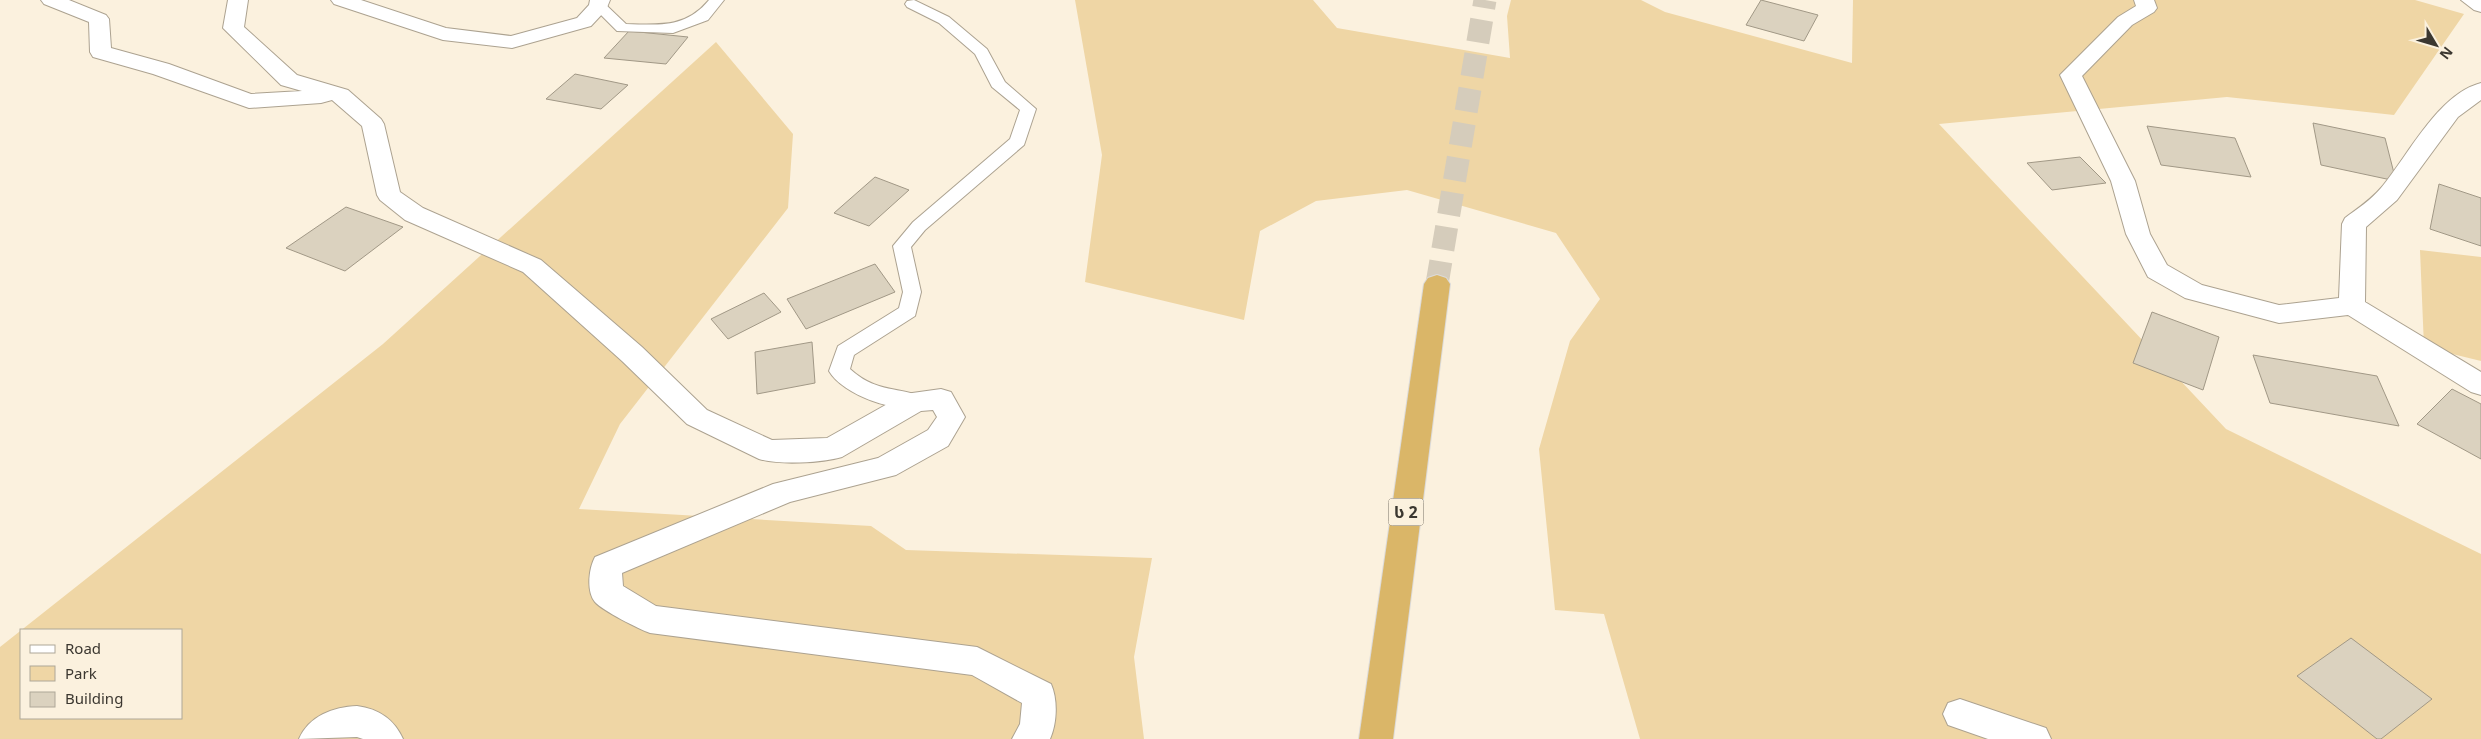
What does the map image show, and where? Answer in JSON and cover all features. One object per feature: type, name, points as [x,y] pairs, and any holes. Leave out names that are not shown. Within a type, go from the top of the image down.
[{"type":"highway","name":"ს 2","points":[[1376,739],[1437,284]]},
{"type":"street","points":[[50,0],[99,18],[101,52],[161,69],[249,100],[340,94]]},
{"type":"street","points":[[238,0],[233,28],[289,80],[340,94],[373,124],[389,195],[414,214],[532,266],[632,354],[697,417],[768,451],[832,449],[915,401],[941,399],[951,417],[938,438],[886,467],[784,492],[606,566],[607,593],[650,619],[977,661],[1039,695],[1037,730],[1029,739]]},
{"type":"street","points":[[341,0],[443,34],[512,42],[584,22],[600,3]]},
{"type":"street","points":[[2144,0],[2147,8],[2125,21],[2071,75],[2123,181],[2138,234],[2157,271],[2194,292],[2279,314],[2352,306],[2481,385]]},
{"type":"street","points":[[2472,0],[2481,6]]},
{"type":"street","points":[[2352,306],[2354,224],[2388,196],[2450,112],[2481,90]]},
{"type":"street","points":[[1960,714],[2034,739]]},
{"type":"street","points":[[316,739],[320,733],[344,721],[370,724],[386,739]]},
{"type":"lane","points":[[600,3],[622,28],[668,30],[704,17],[717,0]]},
{"type":"lane","points":[[912,4],[944,20],[982,52],[998,84],[1028,109],[1018,141],[974,181],[919,226],[902,246],[912,292],[908,311],[845,352],[839,371],[854,386],[878,396],[915,401]]},
{"type":"green space","points":[[1075,0],[1313,0],[1337,28],[1510,58],[1507,16],[1511,0],[1641,0],[1665,12],[1852,63],[1853,0],[2415,0],[2464,14],[2394,115],[2227,97],[1939,124],[2226,429],[2481,554],[2481,739],[1640,739],[1604,614],[1555,610],[1539,449],[1570,341],[1600,299],[1556,233],[1407,190],[1316,201],[1260,231],[1244,320],[1085,282],[1102,155]]},
{"type":"green space","points":[[716,42],[793,134],[788,208],[620,424],[579,509],[871,526],[906,550],[1152,558],[1134,657],[1144,739],[0,739],[0,647],[20,631],[20,719],[182,719],[182,629],[22,629],[383,344]]},
{"type":"green space","points":[[2420,250],[2481,257],[2481,361],[2424,347]]},
{"type":"building","points":[[1761,0],[1818,15],[1804,41],[1746,25]]},
{"type":"building","points":[[629,31],[688,37],[666,64],[604,58]]},
{"type":"building","points":[[575,74],[628,85],[601,109],[546,99]]},
{"type":"building","points":[[2313,123],[2385,138],[2396,181],[2321,165]]},
{"type":"building","points":[[2147,126],[2235,138],[2251,177],[2161,165]]},
{"type":"building","points":[[2080,157],[2106,183],[2052,190],[2027,163]]},
{"type":"building","points":[[875,177],[909,190],[869,226],[834,213]]},
{"type":"building","points":[[2439,184],[2481,198],[2481,246],[2430,229]]},
{"type":"building","points":[[346,207],[403,227],[345,271],[286,248]]},
{"type":"building","points":[[875,264],[895,292],[806,329],[787,299]]},
{"type":"building","points":[[764,293],[781,312],[728,339],[711,319]]},
{"type":"building","points":[[2152,312],[2219,337],[2203,390],[2133,363]]},
{"type":"building","points":[[812,342],[815,383],[757,394],[755,352]]},
{"type":"building","points":[[2253,355],[2377,376],[2399,426],[2270,403]]},
{"type":"building","points":[[2452,389],[2481,404],[2481,459],[2417,424]]},
{"type":"building","points":[[2351,638],[2432,699],[2381,739],[2377,739],[2297,676]]},
{"type":"tunnel","points":[[1437,284],[1485,0]]}]
